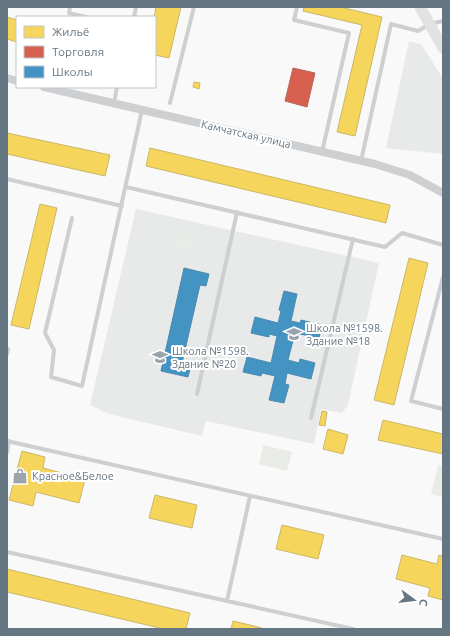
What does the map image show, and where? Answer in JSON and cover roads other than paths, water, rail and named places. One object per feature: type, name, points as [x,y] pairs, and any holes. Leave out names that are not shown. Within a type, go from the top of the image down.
[{"type":"street","points":[[420,7],[443,48]]},
{"type":"street","name":"Камчатская улица","points":[[48,88],[392,169],[410,175],[442,191]]},
{"type":"lane","points":[[70,7],[69,12],[83,16]]},
{"type":"lane","points":[[170,103],[194,7]]},
{"type":"lane","points":[[297,7],[294,20],[349,33],[322,152]]},
{"type":"lane","points":[[361,161],[391,24],[418,31],[430,24],[443,21]]},
{"type":"lane","points":[[114,103],[117,88]]},
{"type":"lane","points":[[72,218],[45,333],[54,350],[51,377],[82,386],[142,110]]},
{"type":"lane","points":[[7,179],[122,206]]},
{"type":"lane","points":[[126,187],[385,247],[402,233],[443,245]]},
{"type":"lane","points":[[197,394],[237,212]]},
{"type":"lane","points":[[311,418],[353,239]]},
{"type":"lane","points":[[443,277],[411,401],[443,409]]},
{"type":"lane","points":[[7,354],[8,349]]},
{"type":"lane","points":[[7,453],[8,441],[443,539]]},
{"type":"lane","points":[[227,601],[250,496]]},
{"type":"lane","points":[[7,552],[353,629]]},
{"type":"place","name":"Школа №1598. Здание №18","points":[[294,334]]},
{"type":"place","name":"Школа №1598. Здание №20","points":[[160,357]]},
{"type":"place","name":"Красное&Белое","points":[[20,476]]}]
